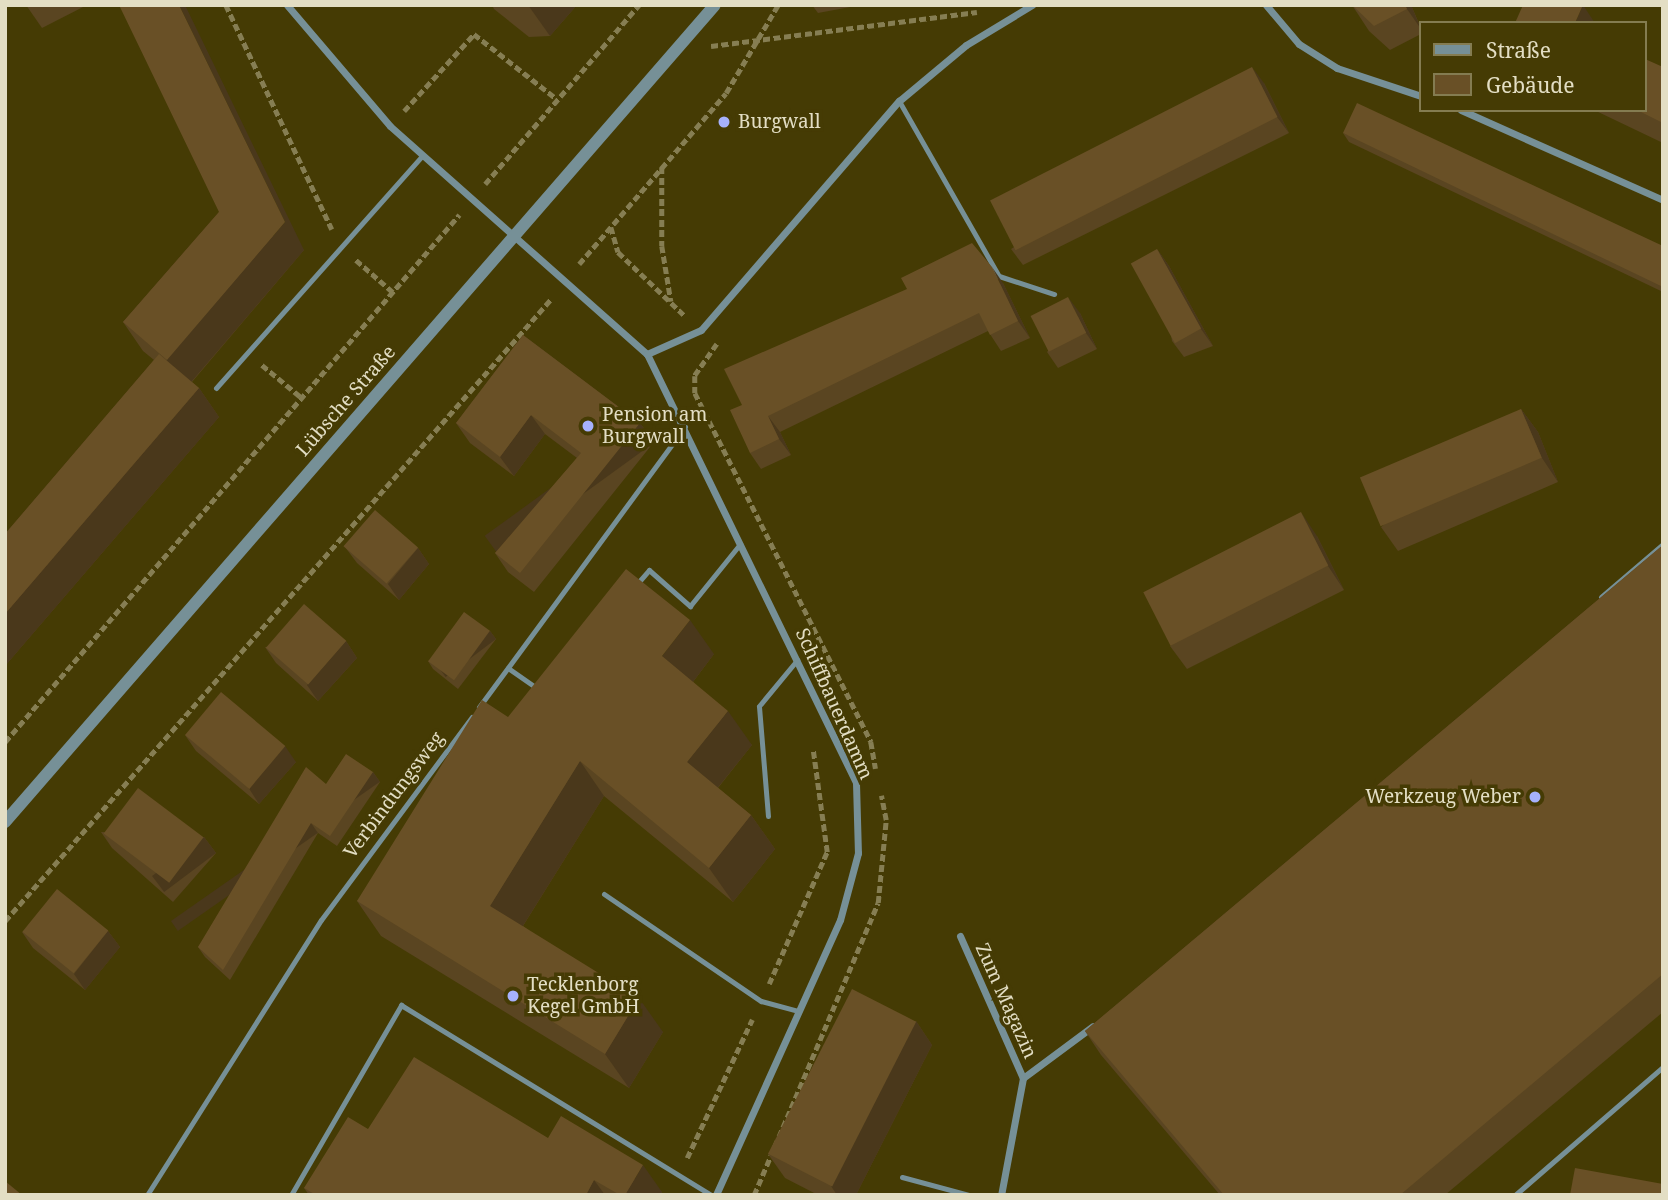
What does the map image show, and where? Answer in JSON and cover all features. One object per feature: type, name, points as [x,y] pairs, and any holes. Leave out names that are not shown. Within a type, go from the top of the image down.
[{"type":"street","points":[[286,5],[390,127],[567,279],[647,354],[701,330],[899,101],[966,45],[1032,5]]},
{"type":"street","name":"Lübsche Straße","points":[[5,822],[715,5]]},
{"type":"street","points":[[1266,5],[1299,44],[1337,68],[1420,96]]},
{"type":"street","points":[[1465,112],[1663,200]]},
{"type":"street","name":"Schiffbauerdamm","points":[[647,354],[742,542],[856,783],[859,853],[840,920],[716,1195]]},
{"type":"street","name":"Zum Magazin","points":[[960,936],[1023,1078],[1001,1195]]},
{"type":"street","name":"Zum Magazin","points":[[1023,1078],[1098,1023]]},
{"type":"lane","points":[[899,101],[999,276],[1054,294]]},
{"type":"lane","points":[[216,388],[422,156]]},
{"type":"lane","name":"Verbindungsweg","points":[[146,1195],[321,920],[685,427]]},
{"type":"lane","points":[[632,590],[649,570],[690,606],[742,542]]},
{"type":"lane","points":[[1590,607],[1663,544]]},
{"type":"lane","points":[[768,816],[759,706],[797,660]]},
{"type":"lane","points":[[508,668],[545,694],[554,684]]},
{"type":"lane","points":[[604,894],[761,1001],[799,1011]]},
{"type":"lane","points":[[291,1195],[401,1005],[711,1195]]},
{"type":"lane","points":[[1515,1195],[1663,1067]]},
{"type":"lane","points":[[902,1177],[969,1195]]},
{"type":"path","points":[[226,5],[341,248],[393,292]]},
{"type":"path","points":[[5,742],[639,5]]},
{"type":"path","points":[[5,921],[567,279],[726,93],[751,45],[778,5]]},
{"type":"path","points":[[679,47],[751,45],[992,9]]},
{"type":"path","points":[[390,127],[474,34],[556,99]]},
{"type":"path","points":[[662,167],[662,246],[671,302]]},
{"type":"path","points":[[611,226],[618,252],[720,347],[695,376],[695,393],[871,742],[886,820],[878,903],[754,1195]]},
{"type":"path","points":[[248,352],[302,398]]},
{"type":"path","points":[[678,1176],[761,1001],[827,852],[811,739]]},
{"type":"building","points":[[119,5],[179,5],[285,222],[167,360],[123,322],[219,212]]},
{"type":"building","points":[[1352,5],[1405,5],[1407,9],[1374,26]]},
{"type":"building","points":[[1523,5],[1583,5],[1576,21],[1516,21]]},
{"type":"building","points":[[1647,60],[1663,67],[1663,123],[1641,112],[1647,112]]},
{"type":"building","points":[[1252,67],[1277,117],[1015,250],[990,200]]},
{"type":"building","points":[[1357,103],[1663,246],[1663,287],[1343,133]]},
{"type":"building","points":[[972,243],[992,267],[1018,321],[990,335],[979,313],[768,416],[779,439],[750,453],[730,410],[742,405],[724,369],[907,289],[901,278]]},
{"type":"building","points":[[1157,249],[1201,329],[1175,343],[1131,264]]},
{"type":"building","points":[[1068,297],[1086,333],[1049,352],[1031,316]]},
{"type":"building","points":[[523,335],[640,423],[520,573],[495,553],[581,453],[531,415],[500,457],[456,423]]},
{"type":"building","points":[[159,354],[199,388],[5,614],[5,534]]},
{"type":"building","points":[[1521,409],[1542,458],[1381,526],[1360,477]]},
{"type":"building","points":[[375,510],[418,547],[387,584],[344,546]]},
{"type":"building","points":[[1301,512],[1328,565],[1171,646],[1143,592]]},
{"type":"building","name":"Werkzeug Weber","points":[[1663,545],[1663,974],[1400,1195],[1224,1195],[1085,1031]]},
{"type":"building","points":[[626,569],[690,620],[662,656],[728,711],[687,762],[751,815],[709,868],[580,761],[490,906],[639,998],[605,1054],[357,901],[482,700],[508,717]]},
{"type":"building","points":[[304,604],[346,641],[308,685],[266,648]]},
{"type":"building","points":[[464,612],[490,631],[454,680],[428,661]]},
{"type":"building","points":[[221,692],[285,746],[249,789],[185,735]]},
{"type":"building","points":[[346,754],[373,772],[330,836],[311,823],[223,970],[198,947],[306,767],[326,784]]},
{"type":"building","points":[[138,788],[203,837],[169,883],[104,834]]},
{"type":"building","points":[[57,889],[108,931],[74,973],[22,932]]},
{"type":"building","points":[[852,989],[916,1022],[832,1187],[768,1154]]},
{"type":"building","points":[[414,1057],[548,1138],[561,1116],[643,1165],[625,1195],[620,1195],[594,1180],[586,1195],[316,1195],[304,1188],[348,1117],[368,1129]]},
{"type":"building","points":[[1575,1168],[1663,1184],[1662,1195],[1570,1195]]},
{"type":"building","points":[[5,1181],[22,1195],[5,1195]]},
{"type":"place","name":"Burgwall","points":[[724,122]]},
{"type":"place","name":"Pension am Burgwall","points":[[588,426]]},
{"type":"place","name":"Werkzeug Weber","points":[[1535,797]]},
{"type":"place","name":"Tecklenborg Kegel GmbH","points":[[513,996]]}]
